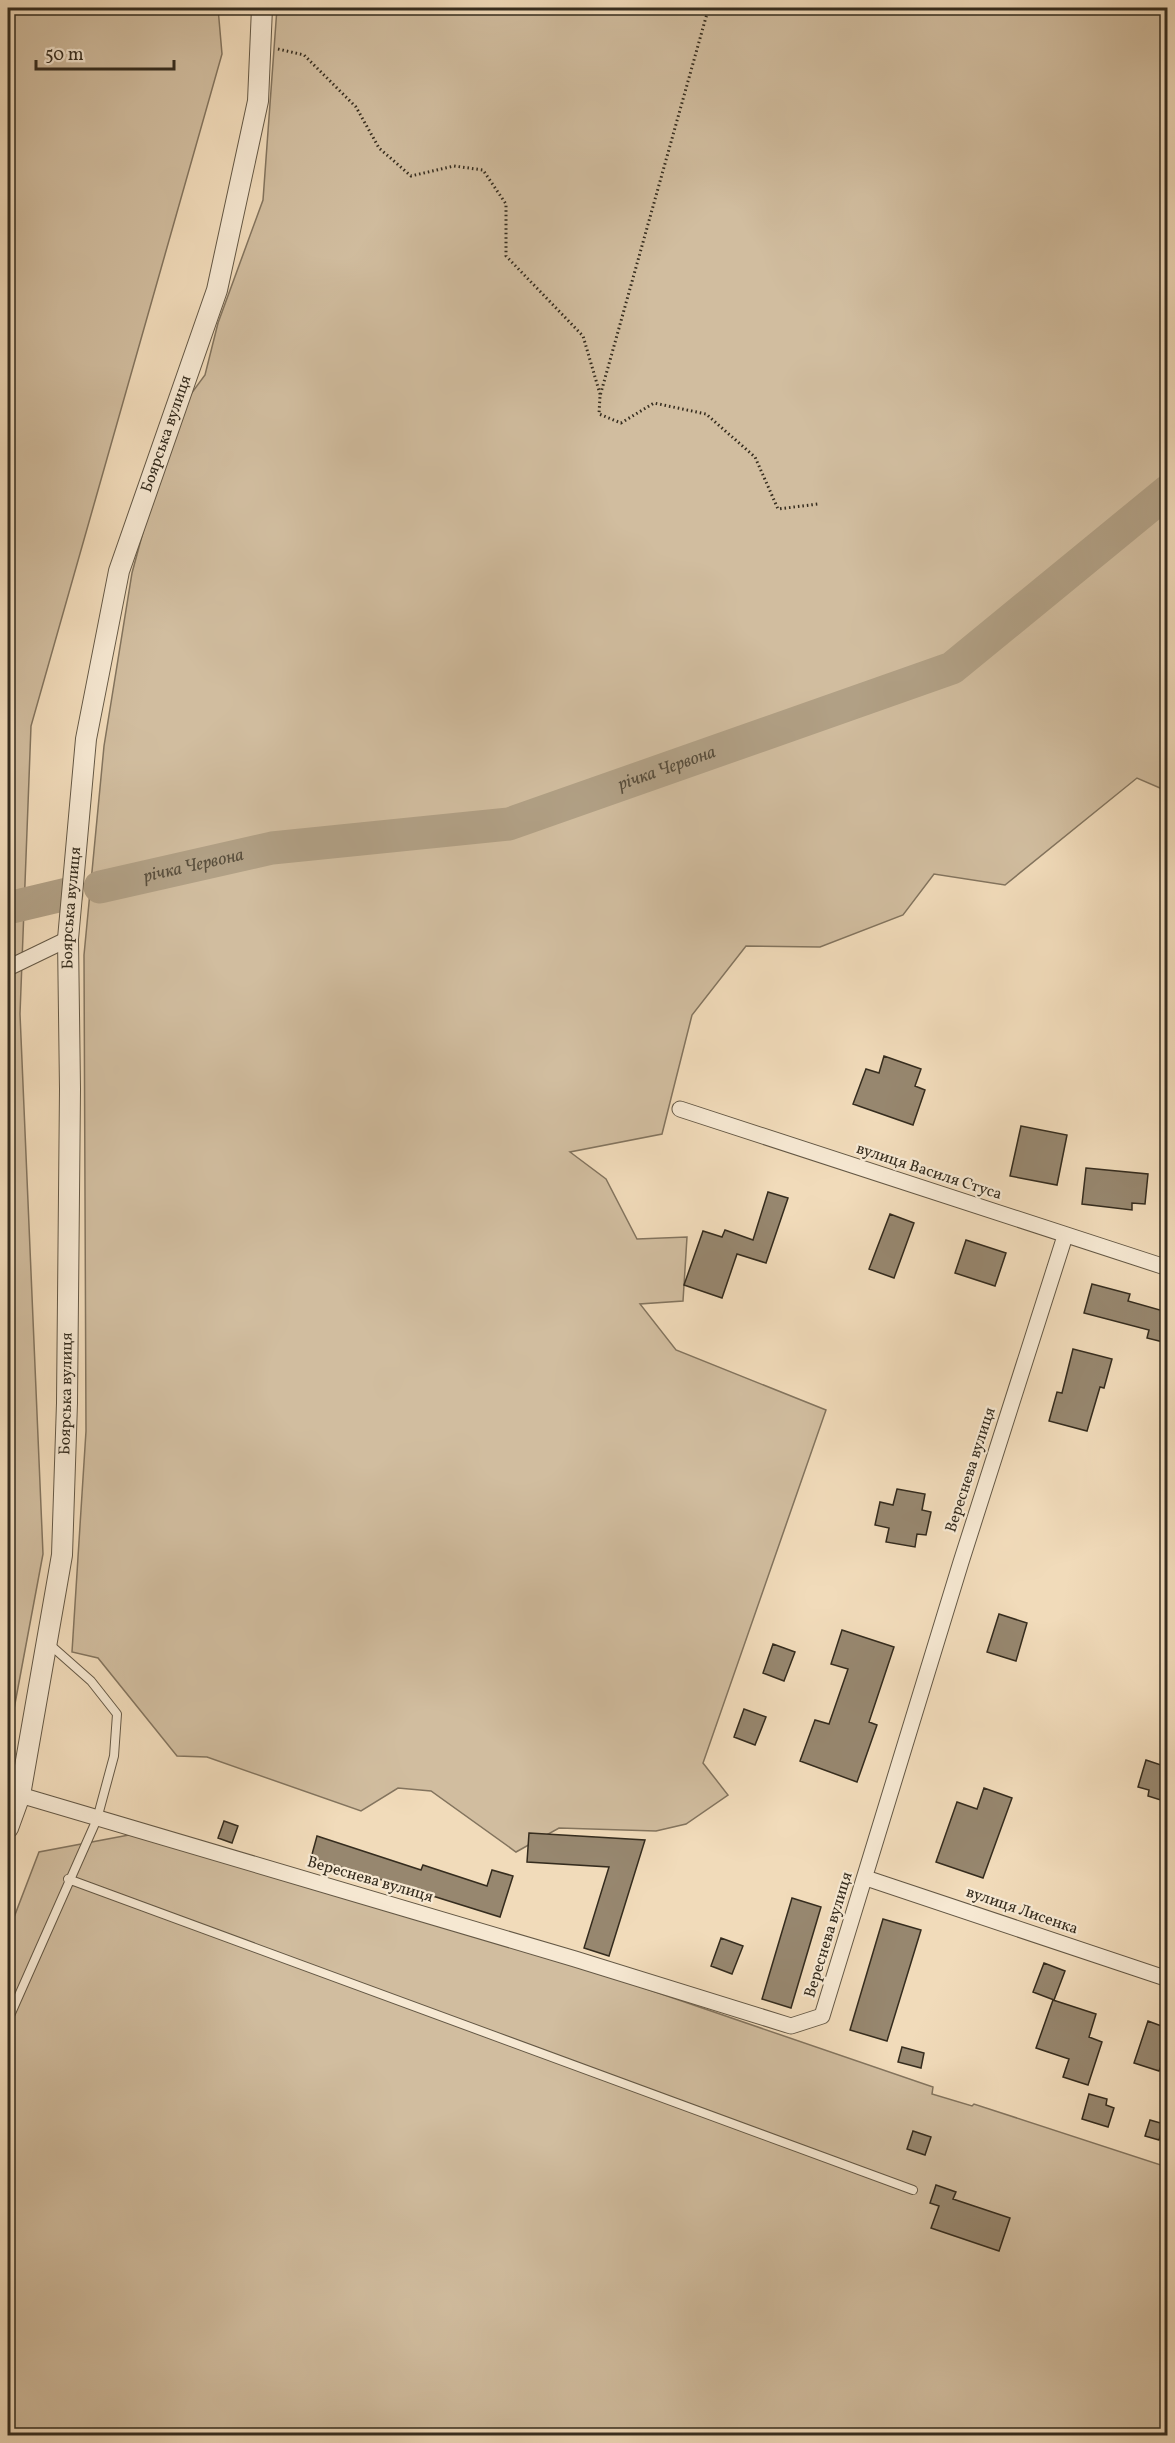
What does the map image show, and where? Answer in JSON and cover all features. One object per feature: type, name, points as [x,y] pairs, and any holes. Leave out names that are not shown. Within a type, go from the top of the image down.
[{"type":"street","name":"Боярська вулиця","points":[[8,1828],[20,1795],[63,1556],[70,1089],[68,939],[86,739],[119,571],[217,290],[258,101],[262,8]]},
{"type":"street","points":[[8,968],[68,939]]},
{"type":"street","name":"вулиця Василя Стуса","points":[[680,1109],[1167,1268]]},
{"type":"street","name":"Вереснева вулиця","points":[[20,1795],[574,1959],[791,2026],[822,2016],[961,1562],[1065,1236]]},
{"type":"street","name":"вулиця Лисенка","points":[[866,1878],[1167,1979]]},
{"type":"lane","points":[[8,2020],[68,1879],[97,1819],[114,1756],[117,1714],[91,1681],[48,1643]]},
{"type":"lane","points":[[68,1879],[914,2190]]},
{"type":"path","points":[[711,8],[706,17],[600,396],[599,414],[621,423],[654,403],[706,414],[755,457],[778,509],[818,504]]},
{"type":"path","points":[[262,46],[304,55],[356,107],[379,148],[411,176],[454,166],[483,170],[506,204],[506,256],[583,336],[600,396]]},
{"type":"shaded area","points":[[8,8],[218,8],[222,54],[31,726],[20,1014],[43,1554],[8,1741]]},
{"type":"shaded area","points":[[277,8],[1167,8],[1167,791],[1137,778],[1005,885],[934,874],[903,915],[820,947],[746,946],[692,1015],[662,1134],[570,1152],[606,1179],[637,1239],[687,1237],[683,1301],[640,1304],[676,1350],[826,1410],[703,1763],[728,1795],[686,1824],[656,1831],[559,1828],[516,1852],[431,1791],[398,1788],[361,1811],[207,1757],[177,1756],[98,1658],[72,1652],[86,1431],[84,955],[104,746],[132,573],[174,417],[205,375],[218,323],[263,200]]},
{"type":"shaded area","points":[[134,1834],[334,1882],[933,2087],[932,2094],[972,2106],[974,2104],[1167,2167],[1167,2435],[8,2435],[8,1933],[39,1852]]},
{"type":"building","points":[[884,1056],[921,1069],[915,1086],[925,1090],[913,1125],[853,1104],[866,1069],[879,1073]]},
{"type":"building","points":[[1021,1126],[1067,1135],[1057,1185],[1010,1176]]},
{"type":"building","points":[[1086,1168],[1148,1174],[1145,1204],[1132,1203],[1132,1210],[1082,1204]]},
{"type":"building","points":[[768,1192],[788,1198],[766,1263],[737,1254],[722,1298],[684,1285],[703,1231],[722,1237],[725,1230],[753,1240]]},
{"type":"building","points":[[890,1214],[914,1223],[894,1278],[869,1269]]},
{"type":"building","points":[[966,1240],[1006,1253],[995,1286],[955,1273]]},
{"type":"building","points":[[1092,1284],[1130,1294],[1128,1301],[1167,1312],[1167,1343],[1147,1338],[1149,1330],[1084,1313]]},
{"type":"building","points":[[1073,1349],[1112,1359],[1104,1388],[1100,1387],[1087,1431],[1049,1421],[1057,1392],[1062,1393]]},
{"type":"building","points":[[897,1489],[925,1494],[922,1510],[931,1512],[926,1535],[917,1534],[915,1547],[886,1542],[889,1528],[875,1525],[880,1502],[893,1505]]},
{"type":"building","points":[[999,1614],[1027,1623],[1016,1661],[987,1652]]},
{"type":"building","points":[[842,1630],[894,1647],[869,1722],[877,1725],[857,1782],[800,1761],[815,1720],[829,1724],[848,1669],[831,1664]]},
{"type":"building","points":[[773,1644],[795,1652],[784,1681],[763,1673]]},
{"type":"building","points":[[744,1709],[766,1717],[755,1745],[734,1737]]},
{"type":"building","points":[[1146,1760],[1167,1767],[1167,1802],[1148,1796],[1149,1790],[1138,1787]]},
{"type":"building","points":[[984,1788],[1012,1798],[983,1878],[936,1862],[957,1802],[977,1809]]},
{"type":"building","points":[[224,1821],[238,1826],[232,1843],[218,1838]]},
{"type":"building","points":[[529,1833],[645,1840],[609,1956],[584,1948],[609,1867],[527,1862]]},
{"type":"building","points":[[317,1836],[421,1870],[423,1865],[487,1886],[492,1870],[513,1876],[500,1917],[311,1858]]},
{"type":"building","points":[[792,1898],[821,1907],[791,2008],[762,1999]]},
{"type":"building","points":[[883,1919],[921,1930],[887,2041],[850,2030]]},
{"type":"building","points":[[721,1938],[743,1946],[732,1974],[711,1966]]},
{"type":"building","points":[[1044,1963],[1065,1971],[1054,2000],[1033,1992]]},
{"type":"building","points":[[1053,2000],[1096,2014],[1089,2037],[1102,2042],[1088,2085],[1063,2077],[1069,2059],[1036,2048]]},
{"type":"building","points":[[1148,2021],[1167,2028],[1167,2066],[1162,2064],[1159,2071],[1134,2063]]},
{"type":"building","points":[[902,2047],[924,2053],[921,2068],[898,2062]]},
{"type":"building","points":[[1089,2094],[1107,2099],[1106,2105],[1114,2108],[1108,2127],[1082,2119]]},
{"type":"building","points":[[1150,2120],[1164,2124],[1159,2140],[1145,2136]]},
{"type":"building","points":[[913,2131],[931,2137],[925,2155],[907,2149]]},
{"type":"building","points":[[936,2185],[956,2192],[953,2199],[1010,2218],[999,2251],[931,2228],[939,2206],[930,2203]]},
{"type":"waterway","name":"річка Червона","points":[[100,887],[272,848],[509,824],[952,668],[1168,491]]},
{"type":"waterway","points":[[8,908],[67,894]]}]
